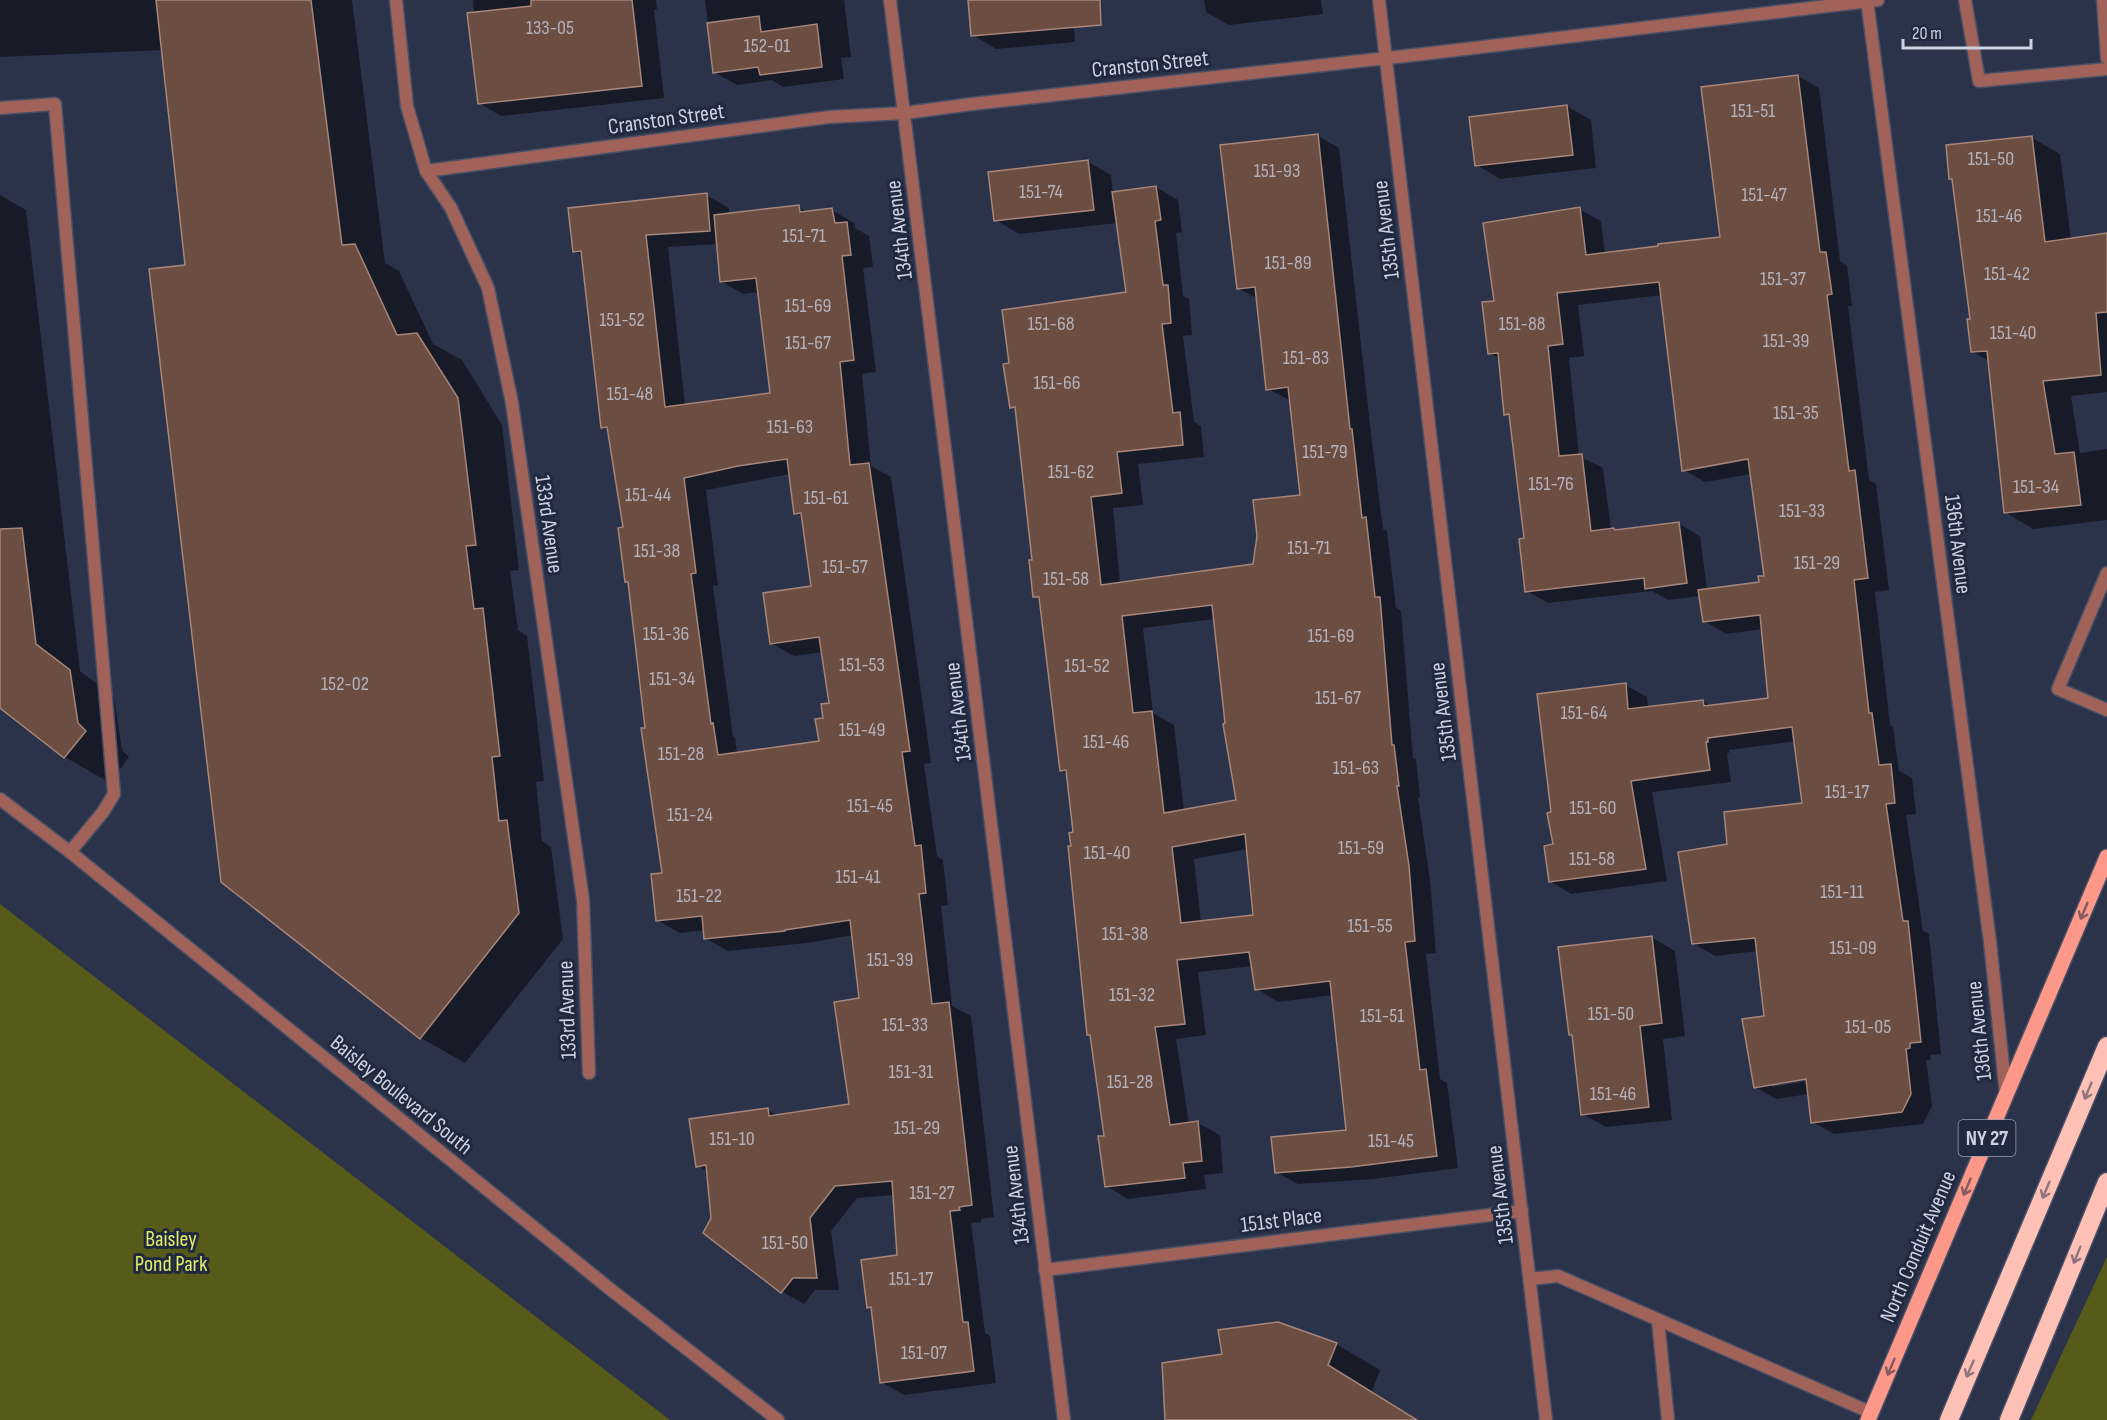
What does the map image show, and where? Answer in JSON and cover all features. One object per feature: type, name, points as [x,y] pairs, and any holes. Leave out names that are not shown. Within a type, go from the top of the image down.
[{"type":"highway","points":[[1949,1420],[2107,1046]]},
{"type":"highway","points":[[2009,1420],[2107,1182]]},
{"type":"main road","name":"North Conduit Avenue","points":[[1870,1416],[2107,857]]},
{"type":"street","name":"133rd Avenue","points":[[396,0],[407,106],[426,171],[451,208],[488,288],[512,403],[583,900],[589,1073]]},
{"type":"street","name":"134th Avenue","points":[[890,0],[1064,1420]]},
{"type":"street","name":"135th Avenue","points":[[1379,0],[1546,1420]]},
{"type":"street","name":"Cranston Street","points":[[426,171],[830,117],[905,113],[1871,0]]},
{"type":"street","name":"136th Avenue","points":[[1871,0],[1990,942],[2006,1094]]},
{"type":"street","points":[[1965,0],[1979,81],[2107,69]]},
{"type":"street","points":[[2103,0],[2107,58]]},
{"type":"street","points":[[0,108],[55,104],[114,794],[103,812],[70,852]]},
{"type":"street","points":[[2107,573],[2058,689],[2107,710]]},
{"type":"street","name":"Baisley Boulevard South","points":[[0,799],[70,852],[610,1289],[778,1420]]},
{"type":"street","name":"151st Place","points":[[1045,1270],[1522,1211]]},
{"type":"street","points":[[1530,1279],[1558,1276],[1870,1416]]},
{"type":"street","points":[[1658,1320],[1668,1420]]},
{"type":"green space","name":"Baisley Pond Park","points":[[0,904],[670,1420],[0,1420]]},
{"type":"green space","points":[[2107,1257],[2107,1420],[2031,1420]]},
{"type":"building","points":[[156,0],[311,0],[342,245],[355,244],[397,335],[417,333],[458,398],[476,545],[466,546],[474,609],[483,608],[500,756],[492,757],[499,821],[507,820],[519,913],[420,1039],[221,882],[149,269],[185,265]]},
{"type":"building","points":[[531,0],[632,0],[642,86],[478,104],[467,13],[531,6]]},
{"type":"building","points":[[968,0],[1100,0],[1101,25],[971,36]]},
{"type":"building","points":[[759,16],[761,32],[817,24],[822,67],[760,75],[758,67],[713,73],[707,23]]},
{"type":"building","points":[[1798,75],[1820,252],[1826,252],[1832,294],[1827,295],[1849,471],[1855,470],[1868,578],[1854,580],[1869,713],[1872,713],[1879,765],[1891,764],[1895,803],[1886,804],[1903,921],[1908,921],[1921,1042],[1910,1043],[1910,1048],[1906,1049],[1911,1094],[1902,1112],[1811,1123],[1806,1079],[1754,1088],[1742,1019],[1764,1016],[1755,938],[1692,944],[1678,852],[1727,844],[1724,812],[1802,803],[1792,727],[1708,738],[1706,742],[1710,770],[1631,781],[1646,869],[1549,882],[1544,846],[1553,844],[1547,813],[1551,812],[1537,694],[1626,683],[1628,709],[1703,700],[1704,706],[1768,698],[1760,615],[1703,622],[1698,590],[1759,582],[1758,576],[1764,576],[1748,459],[1682,471],[1659,282],[1557,293],[1563,344],[1548,346],[1559,456],[1582,454],[1591,531],[1679,522],[1687,583],[1645,589],[1644,578],[1525,592],[1519,539],[1524,538],[1509,414],[1504,415],[1498,353],[1488,354],[1482,302],[1494,301],[1483,223],[1580,207],[1586,255],[1720,237],[1701,87]]},
{"type":"building","points":[[1567,105],[1573,155],[1475,166],[1469,117]]},
{"type":"building","points":[[1318,134],[1350,429],[1352,429],[1362,518],[1366,517],[1375,597],[1380,597],[1392,745],[1394,745],[1399,786],[1397,786],[1409,866],[1415,941],[1405,942],[1420,1070],[1426,1069],[1437,1156],[1351,1167],[1275,1173],[1271,1137],[1346,1130],[1330,981],[1255,990],[1249,952],[1177,960],[1185,1024],[1155,1027],[1170,1125],[1198,1121],[1202,1161],[1183,1163],[1185,1178],[1105,1187],[1098,1136],[1104,1136],[1090,1035],[1087,1035],[1068,846],[1071,846],[1069,833],[1073,832],[1066,770],[1060,771],[1039,597],[1033,597],[1029,560],[1032,560],[1015,407],[1010,408],[1003,364],[1009,363],[1002,310],[1126,292],[1112,192],[1156,186],[1161,220],[1155,221],[1163,285],[1168,285],[1171,323],[1162,324],[1173,413],[1180,412],[1183,445],[1117,452],[1122,493],[1091,497],[1101,585],[1253,564],[1257,536],[1253,500],[1300,495],[1288,387],[1266,390],[1255,287],[1237,289],[1220,145]],"holes":[[[1212,605],[1225,723],[1223,724],[1236,800],[1164,813],[1152,711],[1133,713],[1122,616]],[[1245,834],[1253,915],[1181,923],[1172,847]]]},
{"type":"building","points":[[2032,136],[2045,242],[2107,233],[2107,312],[2096,313],[2101,375],[2043,381],[2055,454],[2074,452],[2081,505],[2004,513],[1987,351],[1971,352],[1967,319],[1970,319],[1946,145]]},
{"type":"building","points":[[1088,160],[1094,210],[994,221],[988,172]]},
{"type":"building","points":[[707,193],[710,231],[646,235],[665,407],[770,393],[756,278],[720,282],[714,215],[799,205],[800,212],[832,208],[835,223],[847,222],[851,255],[842,256],[854,360],[840,362],[850,465],[869,463],[910,751],[902,752],[915,846],[921,845],[926,893],[919,894],[932,1004],[949,1002],[972,1205],[950,1211],[963,1322],[968,1322],[974,1371],[880,1383],[871,1307],[867,1308],[861,1260],[897,1255],[892,1181],[835,1186],[810,1218],[817,1278],[793,1278],[781,1293],[703,1233],[711,1218],[706,1165],[696,1167],[689,1119],[768,1108],[769,1116],[849,1104],[834,1002],[859,998],[850,920],[785,931],[704,939],[702,916],[656,921],[651,874],[662,873],[641,728],[645,728],[628,582],[625,582],[618,528],[623,527],[607,427],[601,428],[581,251],[573,252],[568,208]],"holes":[[[787,459],[794,514],[801,513],[811,586],[763,593],[770,644],[819,637],[829,703],[821,704],[823,718],[815,719],[819,741],[718,755],[713,723],[711,724],[691,574],[696,573],[684,478],[738,466]]]},
{"type":"building","points":[[22,528],[36,644],[70,670],[78,723],[86,731],[64,758],[0,708],[0,529]]},
{"type":"building","points":[[1652,936],[1662,1023],[1640,1026],[1649,1107],[1581,1115],[1572,1035],[1569,1035],[1558,947]]},
{"type":"building","points":[[1278,1322],[1337,1343],[1328,1365],[1417,1420],[1165,1420],[1162,1363],[1222,1354],[1218,1330]]}]
